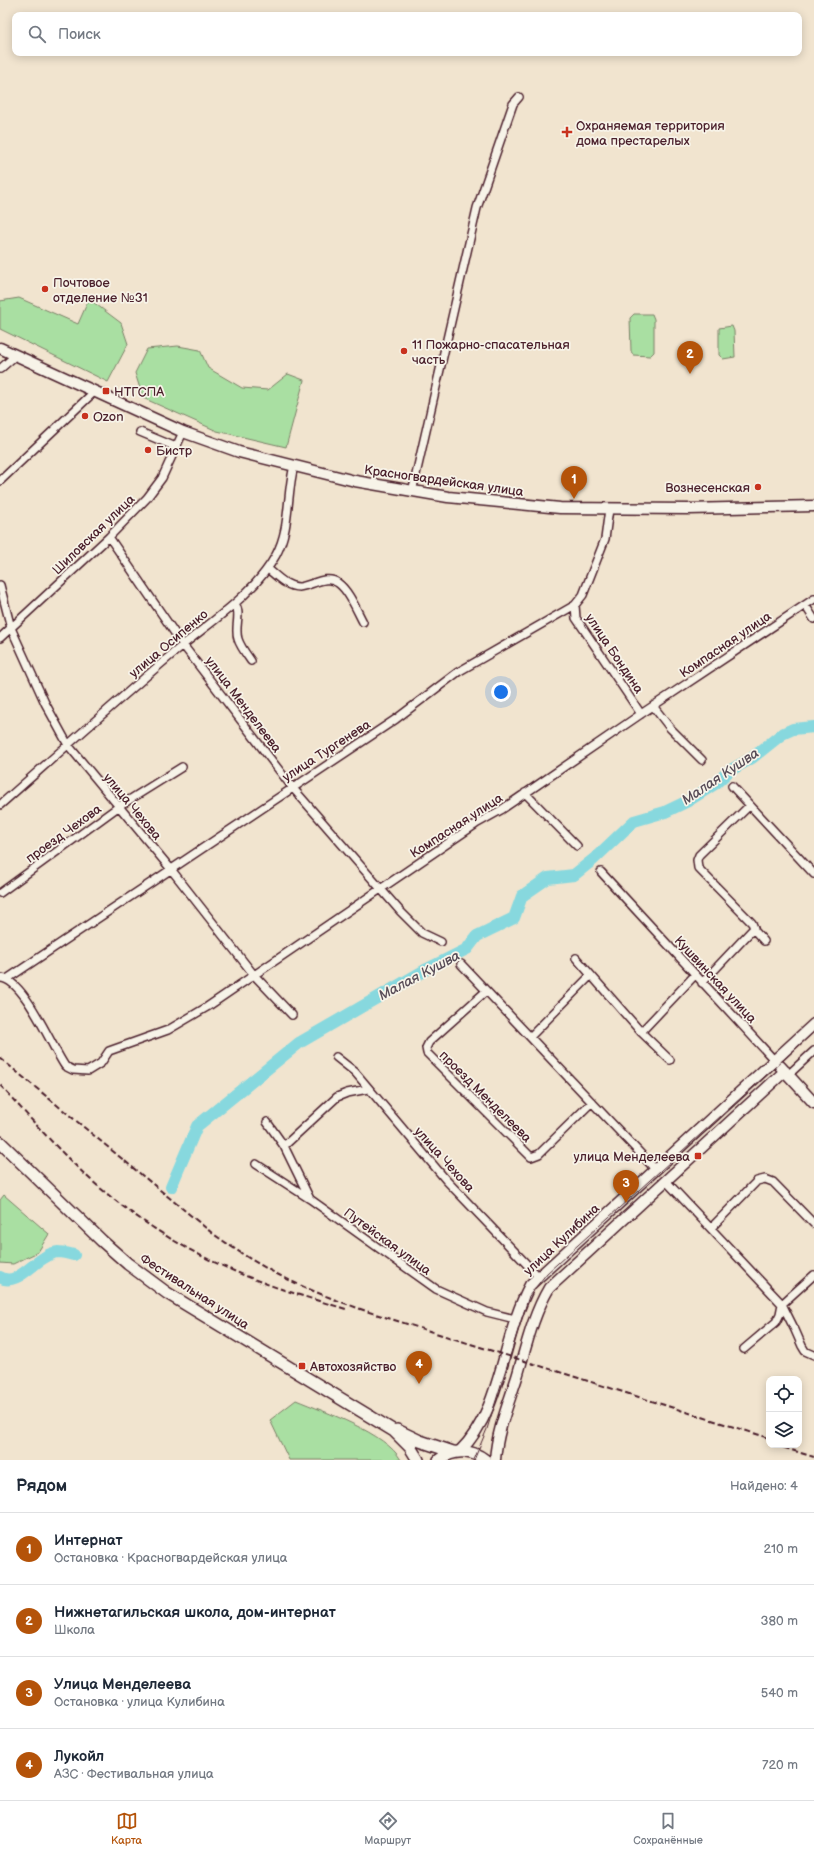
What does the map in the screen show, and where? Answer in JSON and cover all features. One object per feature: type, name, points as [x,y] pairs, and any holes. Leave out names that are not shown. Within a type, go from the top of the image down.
[{"type":"main road","name":"Красногвардейская улица","points":[[0,348],[183,432],[239,452],[355,481],[412,492],[560,508],[690,509],[814,506]]},
{"type":"main road","name":"улица Кулибина","points":[[457,1452],[471,1439],[482,1422],[493,1393],[515,1319],[530,1286],[538,1276],[656,1170],[714,1114],[775,1061],[814,1024]]},
{"type":"main road","name":"Кушвинская улица","points":[[775,1061],[814,1103]]},
{"type":"main road","points":[[495,1460],[498,1437],[532,1327],[541,1301],[549,1288],[786,1073]]},
{"type":"main road","name":"Фестивальная улица","points":[[0,1142],[102,1241],[149,1280],[174,1297],[394,1431],[418,1460]]},
{"type":"main road","name":"Фестивальная улица","points":[[378,1421],[420,1441],[457,1452],[475,1454],[485,1460]]},
{"type":"main road","points":[[439,1460],[457,1452]]},
{"type":"street","points":[[412,492],[477,208],[513,104],[519,97]]},
{"type":"street","points":[[0,369],[16,355]]},
{"type":"street","points":[[0,480],[94,392]]},
{"type":"street","points":[[140,432],[176,447]]},
{"type":"street","name":"Шиловская улица","points":[[0,638],[148,498],[162,478],[183,432]]},
{"type":"street","name":"улица Осипенко","points":[[0,805],[184,645],[235,604],[268,568],[284,537],[289,507],[290,481],[294,466]]},
{"type":"street","name":"улица Тургенева","points":[[4,978],[292,786],[396,719],[458,672],[575,605],[583,595],[605,539],[609,509]]},
{"type":"street","name":"улица Менделеева","points":[[109,536],[184,645],[292,786],[422,933],[441,942]]},
{"type":"street","points":[[268,568],[285,583],[299,587],[321,581],[337,581],[344,588],[363,622]]},
{"type":"street","name":"улица Чехова","points":[[0,586],[11,628],[45,704],[68,745],[170,868],[254,975],[292,1015]]},
{"type":"street","name":"Компасная улица","points":[[4,978],[13,983],[37,1016],[65,1066],[72,1070],[88,1072],[97,1066],[109,1051],[130,1045],[168,1030],[207,1007],[476,824],[525,793],[814,599]]},
{"type":"street","points":[[235,604],[238,612],[236,632],[238,640],[250,661]]},
{"type":"street","name":"улица Бондина","points":[[575,605],[576,618],[641,714]]},
{"type":"street","points":[[805,605],[814,620]]},
{"type":"street","name":"улица Бондина","points":[[653,706],[670,728],[702,760]]},
{"type":"street","name":"проезд Чехова","points":[[0,894],[118,807],[182,767]]},
{"type":"street","points":[[732,786],[814,874]]},
{"type":"street","points":[[525,793],[577,846]]},
{"type":"street","points":[[750,805],[699,855],[697,864],[701,871],[752,923],[754,930],[764,941]]},
{"type":"street","name":"Кушвинская улица","points":[[600,872],[775,1061]]},
{"type":"street","points":[[702,983],[754,930]]},
{"type":"street","points":[[576,958],[641,1032],[670,1060]]},
{"type":"street","points":[[461,964],[485,992],[530,1037],[656,1170]]},
{"type":"street","points":[[530,1037],[591,974]]},
{"type":"street","points":[[641,1032],[695,976]]},
{"type":"street","name":"проезд Менделеева","points":[[485,992],[429,1042],[426,1048],[427,1053],[531,1157],[539,1154],[592,1102]]},
{"type":"street","points":[[786,1073],[814,1051]]},
{"type":"street","name":"улица Чехова","points":[[336,1057],[355,1072],[446,1180],[538,1276]]},
{"type":"street","points":[[284,1146],[337,1097],[347,1092],[368,1089]]},
{"type":"street","points":[[267,1122],[284,1146],[310,1199]]},
{"type":"street","name":"Путейская улица","points":[[256,1164],[310,1199],[436,1289],[487,1312],[515,1319]]},
{"type":"street","points":[[711,1228],[757,1181],[761,1179],[770,1180],[773,1182],[814,1224]]},
{"type":"street","points":[[666,1181],[782,1304],[805,1351],[814,1355]]},
{"type":"street","points":[[744,1349],[776,1322],[780,1314],[782,1304],[814,1275]]},
{"type":"green space","points":[[19,298],[78,324],[89,299],[121,323],[128,344],[108,382],[0,329],[0,301]]},
{"type":"green space","points":[[634,314],[652,314],[654,319],[654,352],[650,356],[633,355],[631,351],[630,318]]},
{"type":"green space","points":[[732,326],[734,331],[735,357],[723,359],[719,355],[719,328]]},
{"type":"green space","points":[[178,346],[200,350],[208,368],[242,388],[268,390],[288,374],[304,380],[286,447],[217,431],[143,398],[135,373],[147,349]]},
{"type":"green space","points":[[4,1195],[49,1234],[38,1252],[13,1264],[0,1263],[0,1200]]},
{"type":"green space","points":[[296,1400],[354,1424],[369,1432],[393,1450],[401,1460],[289,1460],[270,1420]]},
{"type":"waterway","name":"Малая Кушва","points":[[171,1187],[197,1126],[299,1043],[427,969],[467,949],[477,936],[514,918],[522,896],[548,878],[574,875],[594,859],[634,821],[665,812],[688,801],[715,784],[729,771],[752,758],[782,734],[793,729],[814,727]]},
{"type":"waterway","name":"Малая Кушва","points":[[0,1277],[7,1279],[21,1275],[50,1254],[58,1252],[74,1255]]},
{"type":"tram line","points":[[474,1460],[487,1429],[529,1296],[547,1273],[814,1032]]},
{"type":"railway","points":[[0,1058],[212,1233],[236,1250],[290,1280],[323,1295],[369,1312],[766,1437]]},
{"type":"railway","points":[[0,1085],[73,1163],[115,1201],[150,1226],[169,1238],[226,1268],[283,1290],[346,1309]]},
{"type":"railway","points":[[785,1448],[814,1457]]},
{"type":"place","name":"Охраняемая территория дома престарелых","points":[[567,132]]},
{"type":"place","name":"Почтовое отделение №31","points":[[45,289]]},
{"type":"place","name":"11 Пожарно-спасательная часть","points":[[404,351]]},
{"type":"place","name":"Нижнетагильская школа, дом-интернат","points":[[690,374]]},
{"type":"place","name":"НТГСПА","points":[[106,391]]},
{"type":"place","name":"Ozon","points":[[85,416]]},
{"type":"place","name":"Бистр","points":[[148,450]]},
{"type":"place","name":"Вознесенская","points":[[758,487]]},
{"type":"place","name":"Интернат","points":[[574,499]]},
{"type":"place","name":"улица Менделеева","points":[[698,1156]]},
{"type":"place","name":"Улица Менделеева","points":[[626,1203]]},
{"type":"place","name":"Автохозяйство","points":[[302,1366]]},
{"type":"place","name":"Лукойл","points":[[419,1384]]}]
